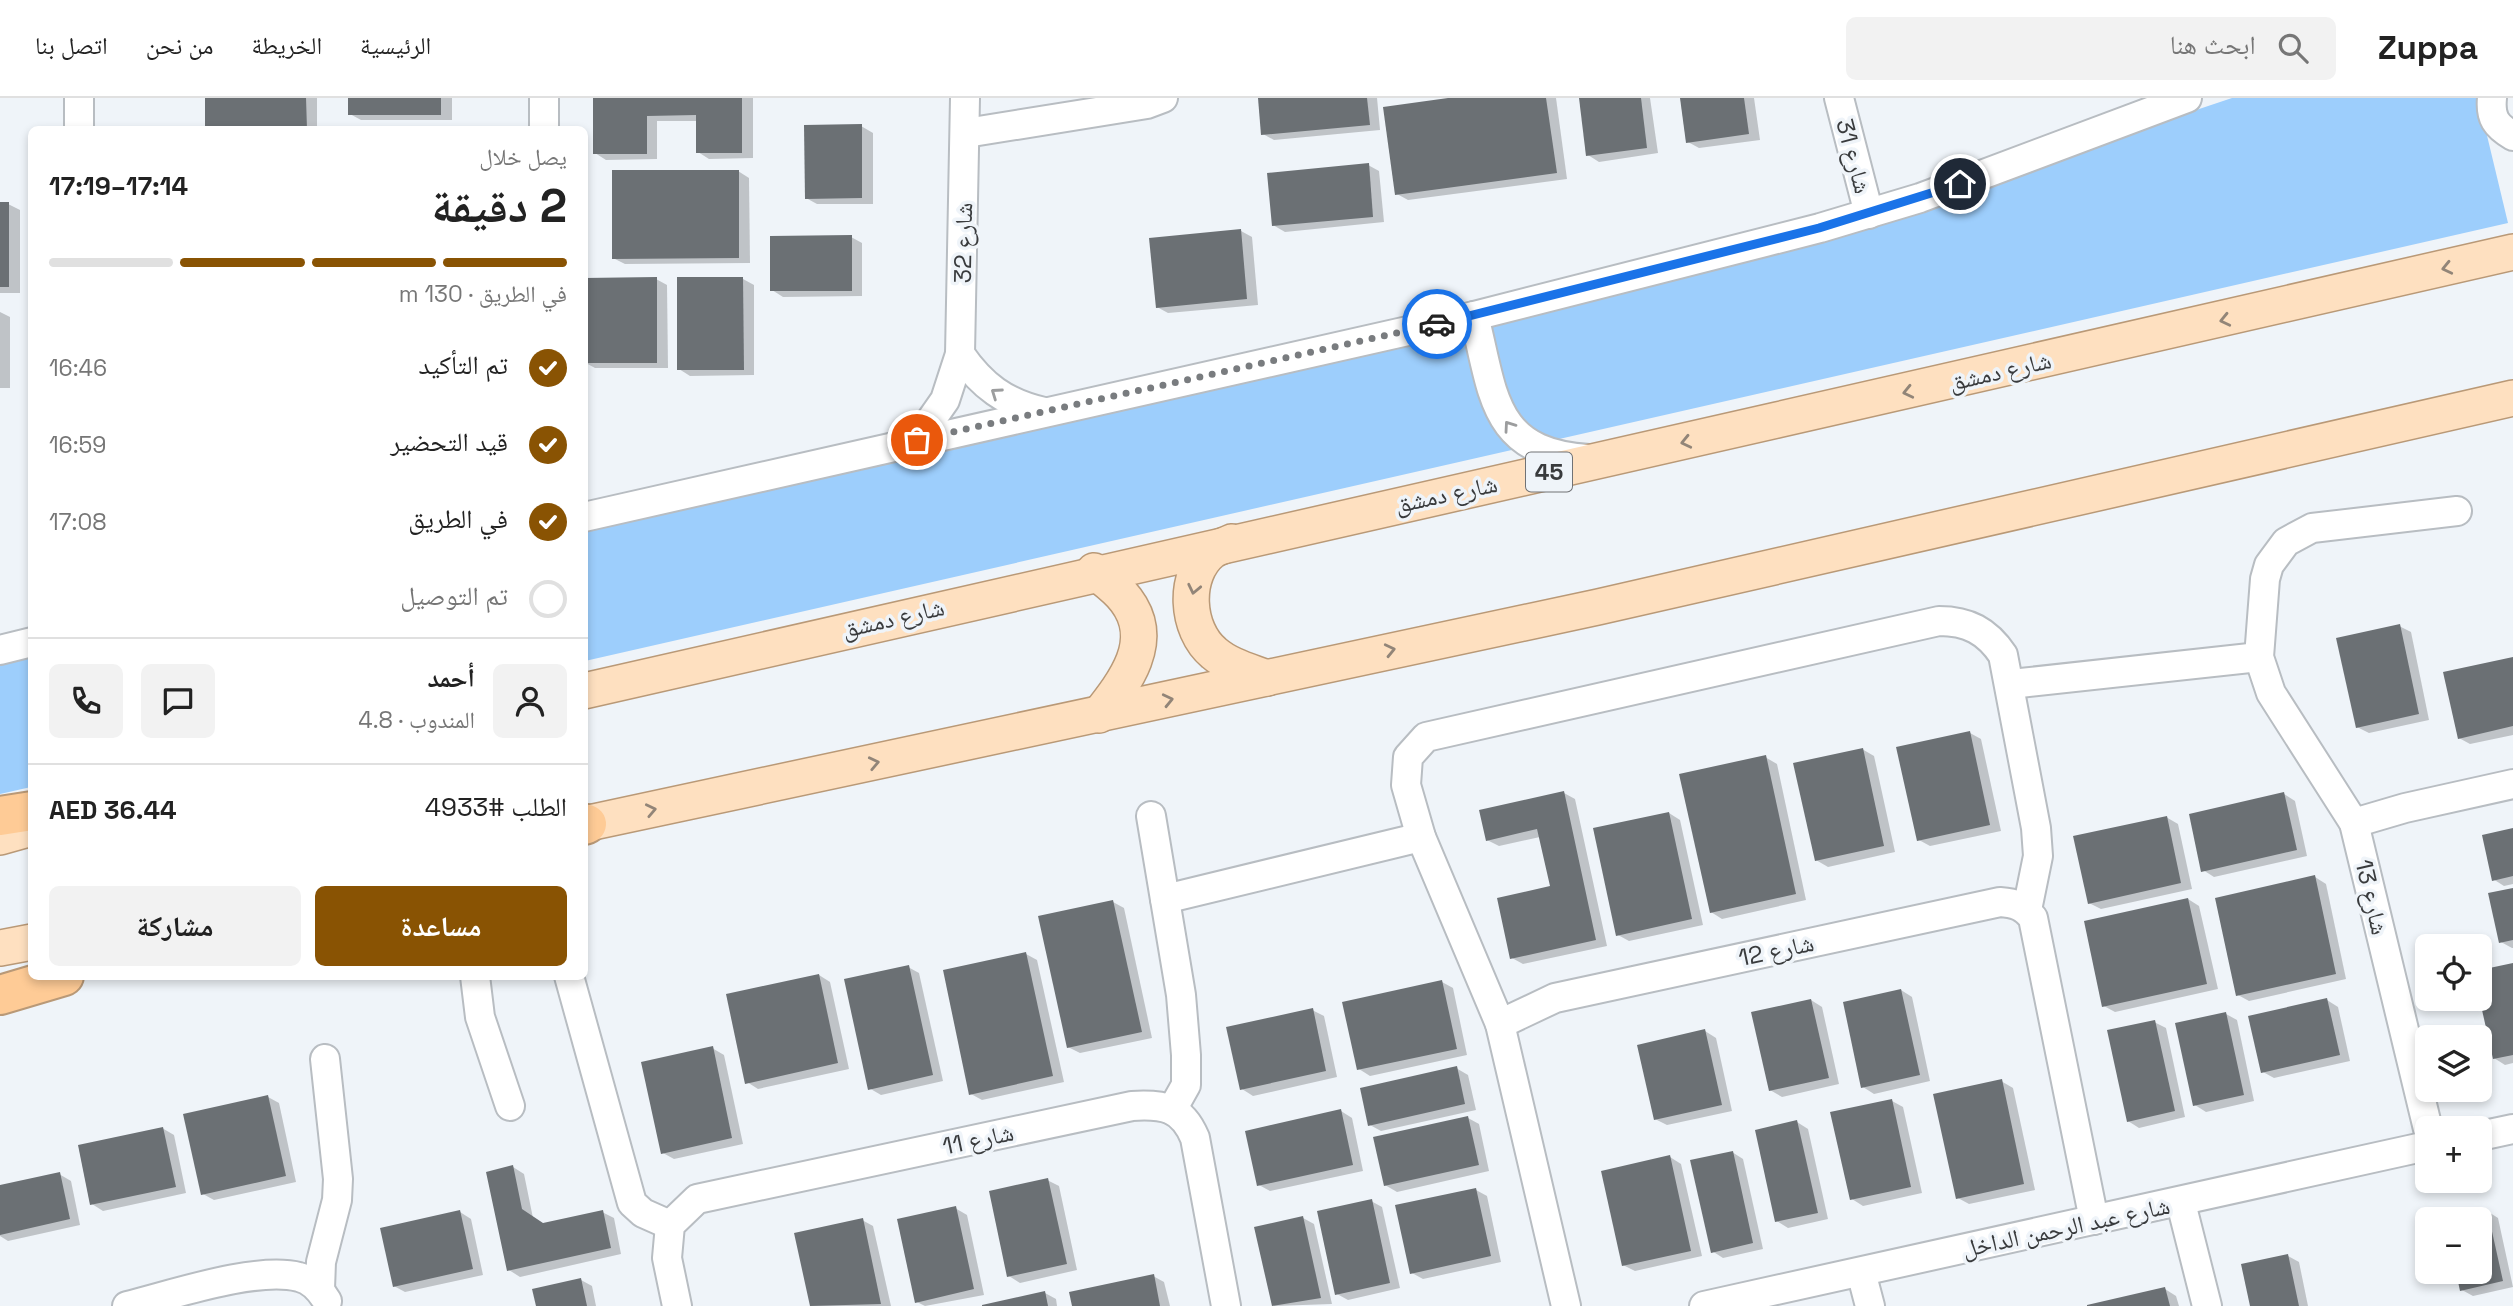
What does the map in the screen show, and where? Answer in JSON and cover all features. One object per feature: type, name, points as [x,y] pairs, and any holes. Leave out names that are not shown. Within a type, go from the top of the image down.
[{"type":"highway","points":[[0,816],[28,812]]},
{"type":"highway","points":[[0,995],[51,980]]},
{"type":"main road","name":"شارع دمشق","points":[[588,690],[1094,571],[1616,457],[2513,252]]},
{"type":"main road","points":[[588,823],[1598,607],[2513,398]]},
{"type":"main road","points":[[1235,540],[1212,552],[1201,566],[1192,592],[1193,618],[1210,650],[1224,661],[1267,678]]},
{"type":"main road","points":[[1094,571],[1128,602],[1139,636],[1132,671],[1099,715]]},
{"type":"main road","points":[[0,837],[28,829]]},
{"type":"main road","points":[[0,948],[28,943]]},
{"type":"street","points":[[79,98],[79,126]]},
{"type":"street","points":[[544,98],[544,126]]},
{"type":"street","name":"شارع 32","points":[[917,440],[945,400],[960,354],[965,98]]},
{"type":"street","points":[[966,133],[1147,104],[1163,98]]},
{"type":"street","name":"شارع 31","points":[[1839,98],[1869,214]]},
{"type":"street","points":[[588,516],[1474,316],[1869,214],[1930,195],[2187,98]]},
{"type":"street","points":[[2492,98],[2491,115],[2501,129],[2513,136]]},
{"type":"street","points":[[1474,316],[1499,409],[1514,434],[1536,447],[1564,456],[1616,457]]},
{"type":"street","points":[[960,354],[975,376],[996,394],[1019,406],[1045,412]]},
{"type":"street","points":[[2011,684],[2259,657],[2265,579],[2269,565],[2286,542],[2312,528],[2457,511]]},
{"type":"street","points":[[1566,1306],[1500,1024],[1421,837],[1404,776],[1408,757],[1426,737],[1939,621],[1969,625],[1983,632],[2003,655],[2011,684],[2036,828],[2038,856],[2027,910],[2033,918],[2094,1220]]},
{"type":"street","points":[[0,650],[28,643]]},
{"type":"street","name":"شارع 13","points":[[2259,657],[2271,693],[2354,824],[2425,1116]]},
{"type":"street","points":[[2354,824],[2405,808],[2513,784]]},
{"type":"street","points":[[1151,816],[1181,995],[1186,1055],[1185,1086],[1172,1110],[1188,1121],[1195,1138],[1226,1306]]},
{"type":"street","points":[[1165,899],[1421,837]]},
{"type":"street","name":"شارع 12","points":[[1500,1024],[1555,998],[2000,902],[2014,903],[2027,910]]},
{"type":"street","points":[[475,980],[480,1017],[510,1106]]},
{"type":"street","points":[[570,980],[632,1203],[656,1220],[670,1225],[667,1258],[677,1306]]},
{"type":"street","points":[[325,1059],[338,1179],[337,1200],[331,1212],[321,1262],[325,1298]]},
{"type":"street","name":"شارع 11","points":[[670,1225],[697,1199],[1132,1106],[1155,1105],[1172,1110]]},
{"type":"street","points":[[2492,1136],[2512,1135]]},
{"type":"street","name":"شارع عبد الرحمن الداخل","points":[[1704,1306],[2181,1203],[2415,1149]]},
{"type":"street","points":[[2181,1203],[2207,1306]]},
{"type":"street","points":[[1861,1272],[1870,1306]]},
{"type":"street","points":[[127,1306],[260,1274],[302,1277],[325,1298]]},
{"type":"shaded area","points":[[2232,98],[2478,98],[2508,223],[588,660],[588,529],[1731,266]]},
{"type":"shaded area","points":[[28,658],[28,788],[0,794],[0,664]]},
{"type":"building","points":[[205,98],[306,98],[307,126],[205,126]]},
{"type":"building","points":[[348,98],[441,98],[441,115],[348,115]]},
{"type":"building","points":[[593,98],[742,98],[742,153],[696,153],[696,115],[647,116],[647,154],[593,154]]},
{"type":"building","points":[[1258,98],[1367,98],[1370,125],[1261,135]]},
{"type":"building","points":[[1448,98],[1546,98],[1557,173],[1395,195],[1383,107]]},
{"type":"building","points":[[1579,98],[1641,98],[1647,148],[1586,156]]},
{"type":"building","points":[[1680,98],[1744,98],[1749,134],[1686,143]]},
{"type":"building","points":[[862,124],[862,198],[805,199],[804,125]]},
{"type":"building","points":[[1369,163],[1373,217],[1272,226],[1267,173]]},
{"type":"building","points":[[612,170],[739,170],[739,258],[612,259]]},
{"type":"building","points":[[0,202],[9,202],[9,287],[0,287]]},
{"type":"building","points":[[1241,229],[1247,299],[1156,308],[1149,238]]},
{"type":"building","points":[[852,235],[852,291],[770,291],[770,236]]},
{"type":"building","points":[[657,277],[657,363],[588,363],[588,278]]},
{"type":"building","points":[[677,277],[743,277],[744,370],[677,370]]},
{"type":"building","points":[[2400,624],[2419,714],[2356,728],[2336,638]]},
{"type":"building","points":[[2513,657],[2513,726],[2458,739],[2443,672]]},
{"type":"building","points":[[1970,731],[1990,825],[1917,841],[1896,747]]},
{"type":"building","points":[[1863,748],[1884,846],[1815,861],[1793,763]]},
{"type":"building","points":[[1766,755],[1796,894],[1710,913],[1679,774]]},
{"type":"building","points":[[1564,791],[1596,940],[1510,959],[1497,898],[1550,886],[1537,829],[1486,841],[1479,810]]},
{"type":"building","points":[[2284,792],[2297,850],[2201,872],[2189,814]]},
{"type":"building","points":[[1669,812],[1692,919],[1616,936],[1593,828]]},
{"type":"building","points":[[2167,816],[2181,883],[2088,904],[2073,836]]},
{"type":"building","points":[[2513,828],[2513,876],[2492,881],[2482,835]]},
{"type":"building","points":[[2315,875],[2336,974],[2236,996],[2215,898]]},
{"type":"building","points":[[2513,888],[2513,940],[2499,943],[2488,893]]},
{"type":"building","points":[[2188,898],[2207,984],[2102,1007],[2084,921]]},
{"type":"building","points":[[1113,900],[1142,1032],[1067,1048],[1038,916]]},
{"type":"building","points":[[1026,952],[1053,1076],[969,1095],[943,970]]},
{"type":"building","points":[[2513,963],[2513,1055],[2493,1059],[2492,1025],[2485,1025],[2482,1011],[2492,1011],[2492,967]]},
{"type":"building","points":[[909,965],[933,1075],[868,1090],[844,979]]},
{"type":"building","points":[[819,974],[838,1063],[745,1084],[726,994]]},
{"type":"building","points":[[1442,980],[1457,1049],[1357,1070],[1342,1002]]},
{"type":"building","points":[[1901,989],[1920,1075],[1861,1088],[1843,1002]]},
{"type":"building","points":[[2327,998],[2340,1055],[2261,1073],[2248,1016]]},
{"type":"building","points":[[1811,999],[1829,1078],[1769,1091],[1751,1012]]},
{"type":"building","points":[[1313,1008],[1326,1071],[1240,1090],[1226,1027]]},
{"type":"building","points":[[2226,1012],[2244,1095],[2193,1106],[2175,1023]]},
{"type":"building","points":[[2155,1020],[2175,1111],[2127,1122],[2107,1030]]},
{"type":"building","points":[[1705,1029],[1722,1105],[1654,1120],[1637,1045]]},
{"type":"building","points":[[713,1046],[732,1138],[661,1154],[641,1062]]},
{"type":"building","points":[[1457,1066],[1465,1104],[1368,1126],[1360,1088]]},
{"type":"building","points":[[2002,1079],[2024,1184],[1956,1199],[1933,1094]]},
{"type":"building","points":[[268,1095],[286,1176],[201,1195],[183,1114]]},
{"type":"building","points":[[1892,1099],[1911,1187],[1850,1200],[1830,1112]]},
{"type":"building","points":[[1341,1109],[1353,1165],[1257,1186],[1245,1131]]},
{"type":"building","points":[[1468,1116],[1479,1165],[1384,1186],[1373,1137]]},
{"type":"building","points":[[1797,1120],[1818,1213],[1775,1222],[1755,1130]]},
{"type":"building","points":[[163,1127],[176,1187],[90,1205],[78,1145]]},
{"type":"building","points":[[1733,1151],[1753,1243],[1711,1253],[1690,1160]]},
{"type":"building","points":[[1670,1155],[1691,1251],[1622,1266],[1601,1171]]},
{"type":"building","points":[[513,1165],[522,1209],[543,1223],[603,1210],[611,1248],[507,1271],[486,1172]]},
{"type":"building","points":[[60,1172],[70,1219],[0,1235],[0,1185]]},
{"type":"building","points":[[1048,1178],[1067,1264],[1007,1277],[989,1191]]},
{"type":"building","points":[[1476,1188],[1491,1256],[1410,1274],[1395,1205]]},
{"type":"building","points":[[1372,1199],[1390,1283],[1335,1295],[1317,1211]]},
{"type":"building","points":[[956,1206],[974,1289],[915,1303],[897,1219]]},
{"type":"building","points":[[460,1210],[473,1269],[393,1287],[380,1228]]},
{"type":"building","points":[[1303,1216],[1321,1298],[1272,1306],[1254,1227]]},
{"type":"building","points":[[863,1218],[881,1304],[810,1306],[794,1233]]},
{"type":"building","points":[[2492,1232],[2503,1281],[2492,1284]]},
{"type":"building","points":[[2288,1254],[2299,1306],[2250,1306],[2241,1264]]},
{"type":"building","points":[[1154,1274],[1160,1306],[1072,1306],[1069,1292]]},
{"type":"building","points":[[581,1278],[587,1306],[536,1306],[532,1289]]},
{"type":"building","points":[[2459,1284],[2490,1284],[2460,1291]]},
{"type":"building","points":[[2165,1287],[2170,1306],[2087,1306],[2087,1305]]},
{"type":"building","points":[[1045,1291],[1048,1306],[982,1306],[982,1305]]},
{"type":"way so far","points":[[917,440],[1437,324]]},
{"type":"route","points":[[1437,324],[1819,228],[1960,184]]}]
